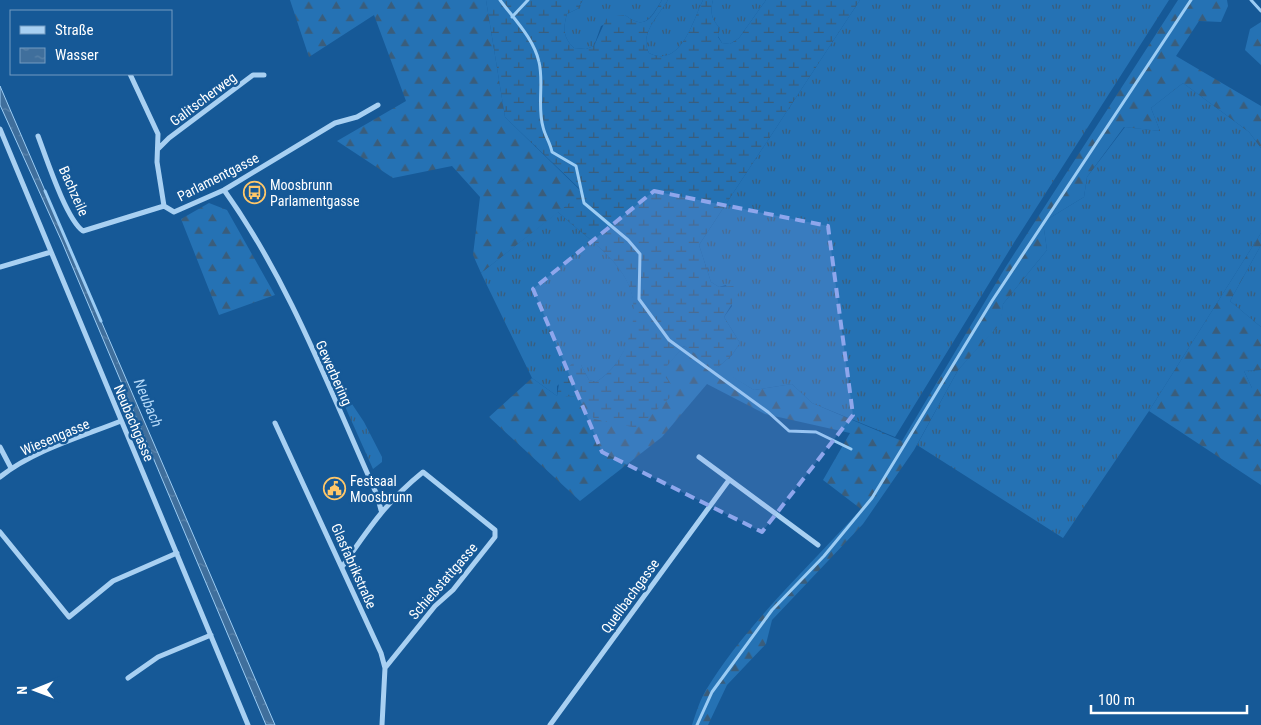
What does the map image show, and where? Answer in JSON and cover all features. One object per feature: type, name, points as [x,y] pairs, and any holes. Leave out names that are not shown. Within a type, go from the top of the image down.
[{"type":"street","name":"Parlamentgasse","points":[[130,75],[158,134],[158,162],[164,206],[174,212],[224,190],[335,123],[357,117],[378,105]]},
{"type":"street","name":"Galitscherweg","points":[[159,148],[169,138],[253,75],[264,75]]},
{"type":"street","name":"Neubachgasse","points":[[0,129],[248,725]]},
{"type":"street","name":"Bachzeile","points":[[38,136],[65,203],[78,227],[83,231],[164,206]]},
{"type":"street","name":"Gewerbering","points":[[224,190],[267,256],[295,312],[377,494],[381,510]]},
{"type":"street","points":[[0,268],[51,252]]},
{"type":"street","name":"Wiesengasse","points":[[0,477],[11,468],[121,421]]},
{"type":"street","name":"Glasfabrikstraße","points":[[275,422],[381,653],[384,668],[382,725]]},
{"type":"street","points":[[0,447],[11,468]]},
{"type":"street","points":[[699,457],[818,545]]},
{"type":"street","name":"Schießstattgasse","points":[[381,510],[397,493],[423,472],[495,530],[495,537],[454,590],[435,606],[384,668]]},
{"type":"street","name":"Quellbachgasse","points":[[550,725],[729,480]]},
{"type":"street","points":[[342,567],[381,510]]},
{"type":"street","points":[[0,532],[69,617],[113,581],[177,553]]},
{"type":"street","points":[[128,678],[158,658],[211,635]]},
{"type":"highlighted area","points":[[654,191],[828,226],[853,415],[762,532],[602,452],[533,289]]},
{"type":"green space","points":[[290,0],[486,0],[505,117],[583,193],[481,273],[473,255],[480,197],[452,166],[393,178],[337,141],[406,101],[374,15],[309,57]]},
{"type":"green space","points":[[486,0],[583,0],[577,9],[567,14],[565,28],[566,37],[574,48],[586,49],[594,46],[607,17],[625,15],[632,20],[643,22],[651,17],[662,0],[668,0],[651,26],[646,39],[649,53],[660,56],[670,54],[678,49],[690,30],[703,0],[713,0],[712,15],[720,28],[718,37],[722,43],[730,44],[739,38],[766,0],[860,0],[699,245],[711,282],[719,287],[733,286],[739,292],[724,317],[740,343],[732,355],[717,368],[684,346],[662,372],[676,392],[637,428],[594,419],[581,396],[557,396],[560,377],[574,361],[581,365],[589,380],[596,382],[616,363],[624,351],[629,337],[634,315],[632,296],[626,280],[616,265],[603,251],[558,212],[583,192],[505,117]]},
{"type":"green space","points":[[583,0],[662,0],[651,17],[643,22],[632,20],[625,15],[601,26],[594,46],[586,49],[574,48],[570,44],[566,37],[565,28],[567,14],[577,9]]},
{"type":"green space","points":[[668,0],[703,0],[690,30],[678,49],[670,54],[660,56],[649,53],[646,39],[651,26]]},
{"type":"green space","points":[[713,0],[766,0],[739,38],[730,44],[722,43],[718,36],[720,28],[712,15]]},
{"type":"green space","points":[[860,0],[1169,0],[1015,241],[895,437],[812,403],[792,384],[754,390],[717,368],[732,355],[740,343],[724,317],[732,306],[726,285],[719,287],[711,282],[699,245]]},
{"type":"green space","points":[[1178,0],[1227,0],[1228,6],[1221,22],[1199,21],[1176,56],[1261,106],[1261,148],[1249,132],[1183,83],[1151,108],[1160,131],[1124,127],[1087,177],[1084,197],[1043,222],[1047,250],[1003,304],[1001,323],[958,370],[914,450],[863,524],[772,620],[766,644],[727,685],[708,725],[692,725],[706,690],[722,665],[779,596],[861,509],[823,480],[850,433],[765,414],[707,384],[662,437],[580,501],[489,417],[532,378],[557,396],[581,396],[661,372],[684,346],[754,390],[792,384],[812,403],[902,441],[1005,268]]},
{"type":"green space","points":[[1261,22],[1261,65],[1245,50],[1250,29]]},
{"type":"green space","points":[[1183,83],[1249,132],[1261,148],[1261,233],[1149,411],[1063,538],[917,445],[958,370],[1000,323],[1003,304],[1047,250],[1043,222],[1084,197],[1087,177],[1125,127],[1160,131],[1151,108]]},
{"type":"green space","points":[[209,203],[227,210],[275,295],[219,315],[181,219]]},
{"type":"green space","points":[[558,212],[603,251],[616,265],[626,280],[633,296],[634,315],[630,337],[612,368],[596,382],[589,380],[581,365],[557,386],[557,396],[532,378],[481,273]]},
{"type":"green space","points":[[1261,233],[1261,245],[1230,301],[1261,327],[1261,370],[1244,371],[1252,388],[1261,388],[1261,485],[1149,411]]},
{"type":"green space","points":[[1261,245],[1261,327],[1230,301]]},
{"type":"green space","points":[[1261,370],[1261,388],[1252,388],[1244,371]]},
{"type":"green space","points":[[342,389],[364,422],[382,457],[382,462],[373,469],[339,393]]},
{"type":"water","points":[[0,86],[275,725],[266,725],[62,242],[0,105]]},
{"type":"waterway","points":[[500,0],[523,29],[533,45],[539,62],[541,119],[552,152],[576,166],[584,203],[628,240],[640,254],[639,299],[669,340],[768,412],[789,431],[816,432],[851,449]]},
{"type":"waterway","points":[[512,17],[528,0]]},
{"type":"waterway","points":[[697,725],[712,692],[772,610],[824,556],[872,498],[992,301],[1191,0]]},
{"type":"waterway","points":[[1251,0],[1261,11]]},
{"type":"waterway","name":"Neubach","points":[[45,191],[101,321]]},
{"type":"place","name":"Moosbrunn Parlamentgasse","points":[[254,193]]},
{"type":"place","name":"Festsaal Moosbrunn","points":[[334,489]]}]
